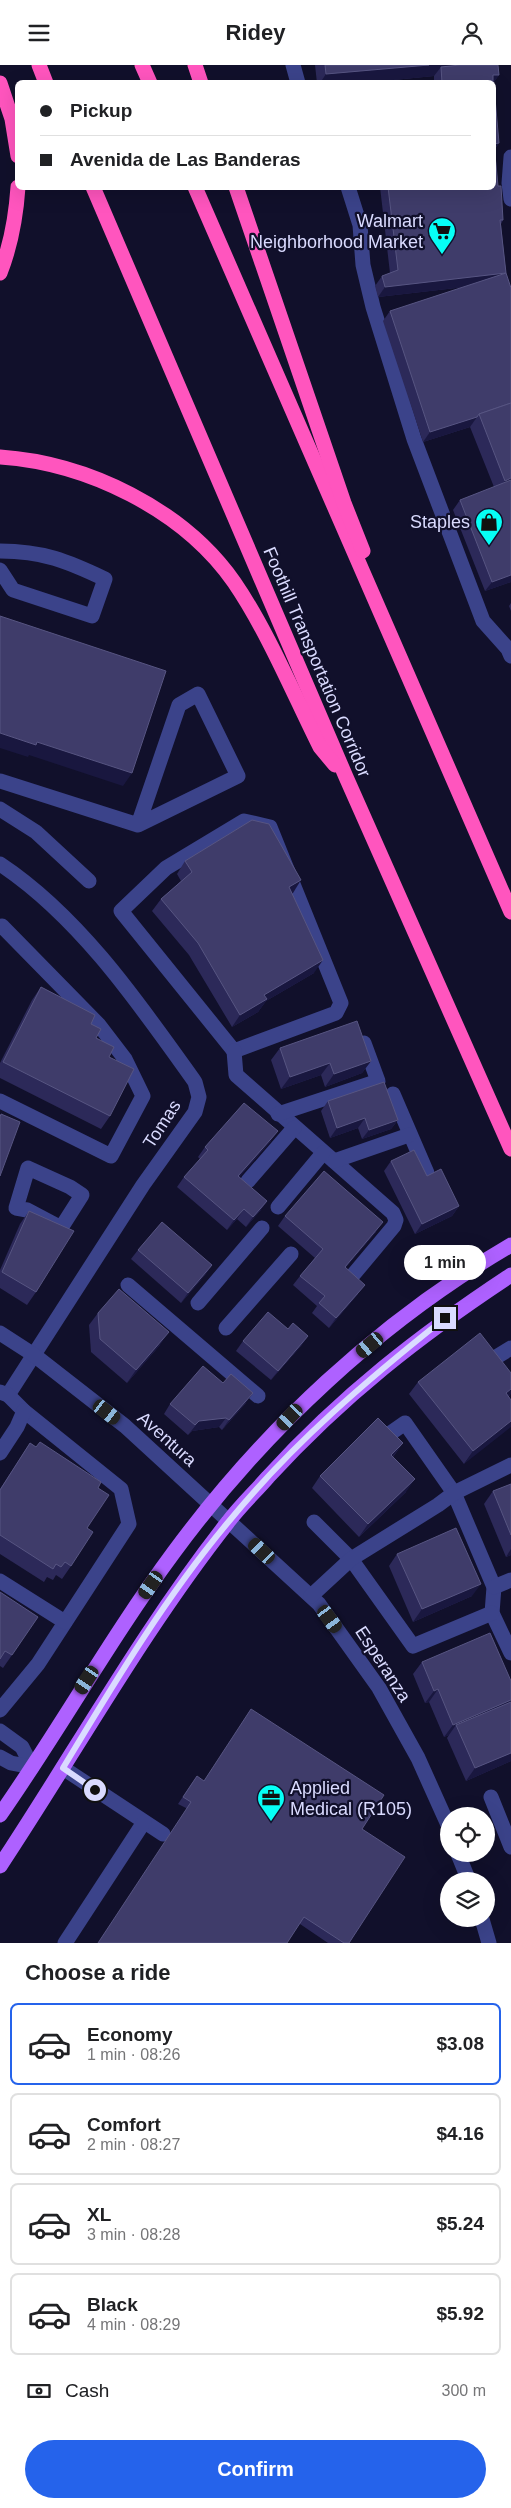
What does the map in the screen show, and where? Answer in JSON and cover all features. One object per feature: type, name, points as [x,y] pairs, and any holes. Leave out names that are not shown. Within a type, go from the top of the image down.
[{"type":"highway","points":[[38,65],[45,80]]},
{"type":"highway","points":[[142,65],[149,80]]},
{"type":"highway","points":[[195,65],[199,80]]},
{"type":"highway","points":[[0,83],[12,119],[15,138]]},
{"type":"highway","points":[[0,273],[7,255],[17,211],[18,190]]},
{"type":"highway","name":"Foothill Transportation Corridor","points":[[94,190],[346,777],[511,1149]]},
{"type":"highway","points":[[196,190],[397,655],[511,912]]},
{"type":"highway","points":[[237,190],[344,503],[397,633],[397,655]]},
{"type":"highway","points":[[0,457],[52,464],[113,486],[152,507],[197,541],[219,562],[235,583],[252,612],[320,747],[346,777]]},
{"type":"main road","points":[[0,1815],[130,1615],[211,1503],[303,1404],[345,1366],[430,1298],[507,1247]]},
{"type":"main road","points":[[0,1866],[145,1637],[229,1520],[320,1422],[362,1385],[445,1318],[511,1275]]},
{"type":"street","points":[[293,65],[297,80]]},
{"type":"street","points":[[511,157],[509,183],[511,199]]},
{"type":"street","points":[[349,190],[360,225],[363,265],[414,439],[483,621],[508,649],[511,656]]},
{"type":"street","points":[[0,551],[28,551],[65,560],[105,579],[92,616],[13,590],[0,570]]},
{"type":"street","points":[[0,781],[138,825],[238,776],[198,694],[179,705],[138,825]]},
{"type":"street","points":[[0,809],[36,832],[89,881]]},
{"type":"street","points":[[234,1051],[336,1013],[341,1003],[270,827],[244,821],[166,868],[122,911],[234,1051],[236,1075],[278,1114],[393,1213],[396,1220],[394,1226],[353,1275]]},
{"type":"street","name":"Tomas","points":[[0,864],[24,881],[60,914],[141,1005],[195,1082],[199,1097],[195,1111],[143,1185],[34,1355],[4,1393]]},
{"type":"street","points":[[0,1101],[110,1156],[143,1096],[126,1059],[99,1025],[2,926]]},
{"type":"street","points":[[278,1114],[378,1081],[361,1036]]},
{"type":"street","points":[[393,1094],[409,1135],[428,1173]]},
{"type":"street","points":[[248,1181],[294,1128]]},
{"type":"street","points":[[278,1207],[328,1157],[409,1135]]},
{"type":"street","points":[[28,1168],[70,1187],[82,1195],[61,1229],[27,1210],[16,1209],[28,1168]]},
{"type":"street","points":[[198,1303],[262,1227]]},
{"type":"street","points":[[226,1328],[291,1253]]},
{"type":"street","points":[[128,1285],[258,1396]]},
{"type":"street","name":"Aventura","points":[[0,1333],[34,1355],[122,1424],[211,1503]]},
{"type":"street","points":[[493,1359],[511,1348]]},
{"type":"street","points":[[0,1710],[38,1664],[129,1524],[121,1489],[4,1393]]},
{"type":"street","points":[[0,1453],[17,1427],[24,1411]]},
{"type":"street","points":[[385,1437],[405,1423],[454,1493],[494,1587],[492,1613],[511,1653]]},
{"type":"street","points":[[310,1595],[351,1559],[454,1493],[511,1465]]},
{"type":"street","name":"Esperanza","points":[[211,1503],[320,1604],[380,1688],[418,1758],[440,1807]]},
{"type":"street","points":[[314,1522],[351,1559],[413,1646],[492,1613]]},
{"type":"street","points":[[494,1587],[511,1580]]},
{"type":"street","points":[[0,1581],[65,1622]]},
{"type":"street","points":[[0,1731],[22,1747],[32,1767]]},
{"type":"street","points":[[0,1757],[11,1763],[32,1767]]},
{"type":"street","points":[[63,1768],[163,1834]]},
{"type":"street","points":[[491,1797],[511,1847]]},
{"type":"street","points":[[65,1943],[144,1822]]},
{"type":"street","points":[[484,1927],[489,1943]]},
{"type":"building","points":[[325,65],[429,65],[326,74]]},
{"type":"building","points":[[498,65],[499,75],[493,75],[493,80],[442,80],[441,67]]},
{"type":"building","points":[[496,109],[499,143],[496,144]]},
{"type":"building","name":"Walmart Neighborhood Market","points":[[496,165],[498,186],[501,186],[503,220],[500,220],[506,273],[385,287],[382,276],[398,270],[388,190],[496,190]]},
{"type":"building","points":[[506,273],[511,288],[511,403],[479,414],[477,417],[430,432],[390,311]]},
{"type":"building","points":[[511,403],[511,478],[505,481],[479,414]]},
{"type":"building","name":"Staples","points":[[511,480],[511,575],[492,582],[460,500]]},
{"type":"building","points":[[0,616],[166,671],[132,773],[37,742],[36,745],[0,733]]},
{"type":"building","points":[[252,820],[269,824],[301,880],[289,887],[323,960],[264,995],[267,999],[240,1015],[198,943],[161,899],[192,872],[185,861]]},
{"type":"building","points":[[41,987],[95,1015],[91,1024],[101,1029],[96,1038],[114,1047],[109,1057],[134,1069],[110,1116],[3,1062]]},
{"type":"building","points":[[357,1021],[371,1061],[334,1074],[330,1063],[290,1077],[280,1048]]},
{"type":"building","points":[[384,1082],[398,1120],[369,1130],[365,1118],[337,1128],[328,1101]]},
{"type":"building","points":[[244,1103],[278,1131],[238,1176],[267,1201],[253,1217],[244,1209],[234,1220],[184,1177],[208,1150],[205,1147]]},
{"type":"building","points":[[1,1114],[20,1122],[0,1176],[0,1117]]},
{"type":"building","points":[[414,1150],[427,1176],[441,1169],[459,1206],[422,1224],[391,1161]]},
{"type":"building","points":[[324,1171],[383,1222],[345,1267],[365,1285],[336,1318],[319,1303],[325,1296],[300,1276],[323,1249],[285,1216]]},
{"type":"building","points":[[29,1211],[74,1231],[36,1292],[2,1272]]},
{"type":"building","points":[[162,1222],[212,1265],[188,1293],[138,1250]]},
{"type":"building","points":[[119,1289],[169,1332],[136,1370],[100,1339],[98,1313]]},
{"type":"building","points":[[268,1312],[288,1329],[293,1323],[308,1336],[278,1371],[243,1341]]},
{"type":"building","points":[[480,1333],[511,1373],[511,1389],[506,1393],[511,1400],[511,1421],[473,1451],[418,1382]]},
{"type":"building","points":[[203,1366],[223,1383],[231,1374],[253,1393],[229,1420],[226,1418],[199,1421],[195,1425],[170,1404]]},
{"type":"building","points":[[378,1418],[403,1443],[391,1455],[415,1479],[368,1524],[320,1476]]},
{"type":"building","points":[[40,1442],[101,1482],[98,1488],[109,1495],[87,1528],[93,1532],[71,1566],[65,1562],[61,1567],[56,1564],[53,1569],[0,1535],[0,1490],[30,1443],[36,1447]]},
{"type":"building","points":[[511,1484],[511,1535],[493,1491]]},
{"type":"building","points":[[456,1528],[481,1584],[422,1609],[397,1554]]},
{"type":"building","points":[[0,1592],[38,1617],[12,1655],[5,1651],[0,1659]]},
{"type":"building","points":[[490,1633],[511,1681],[511,1700],[453,1725],[438,1689],[434,1691],[422,1662]]},
{"type":"building","points":[[511,1702],[511,1753],[475,1768],[456,1725]]},
{"type":"building","name":"Applied Medical (R105)","points":[[251,1709],[384,1795],[362,1829],[405,1857],[349,1943],[344,1943],[304,1917],[287,1943],[98,1943],[191,1802],[183,1797],[197,1776],[204,1781]]},
{"type":"place","name":"Walmart Neighborhood Market","points":[[442,255]]},
{"type":"place","name":"Staples","points":[[489,546]]},
{"type":"place","name":"Applied Medical (R105)","points":[[271,1822]]},
{"type":"route","points":[[95,1790],[63,1768],[117,1679],[229,1520],[320,1422],[386,1365],[445,1318]]}]
